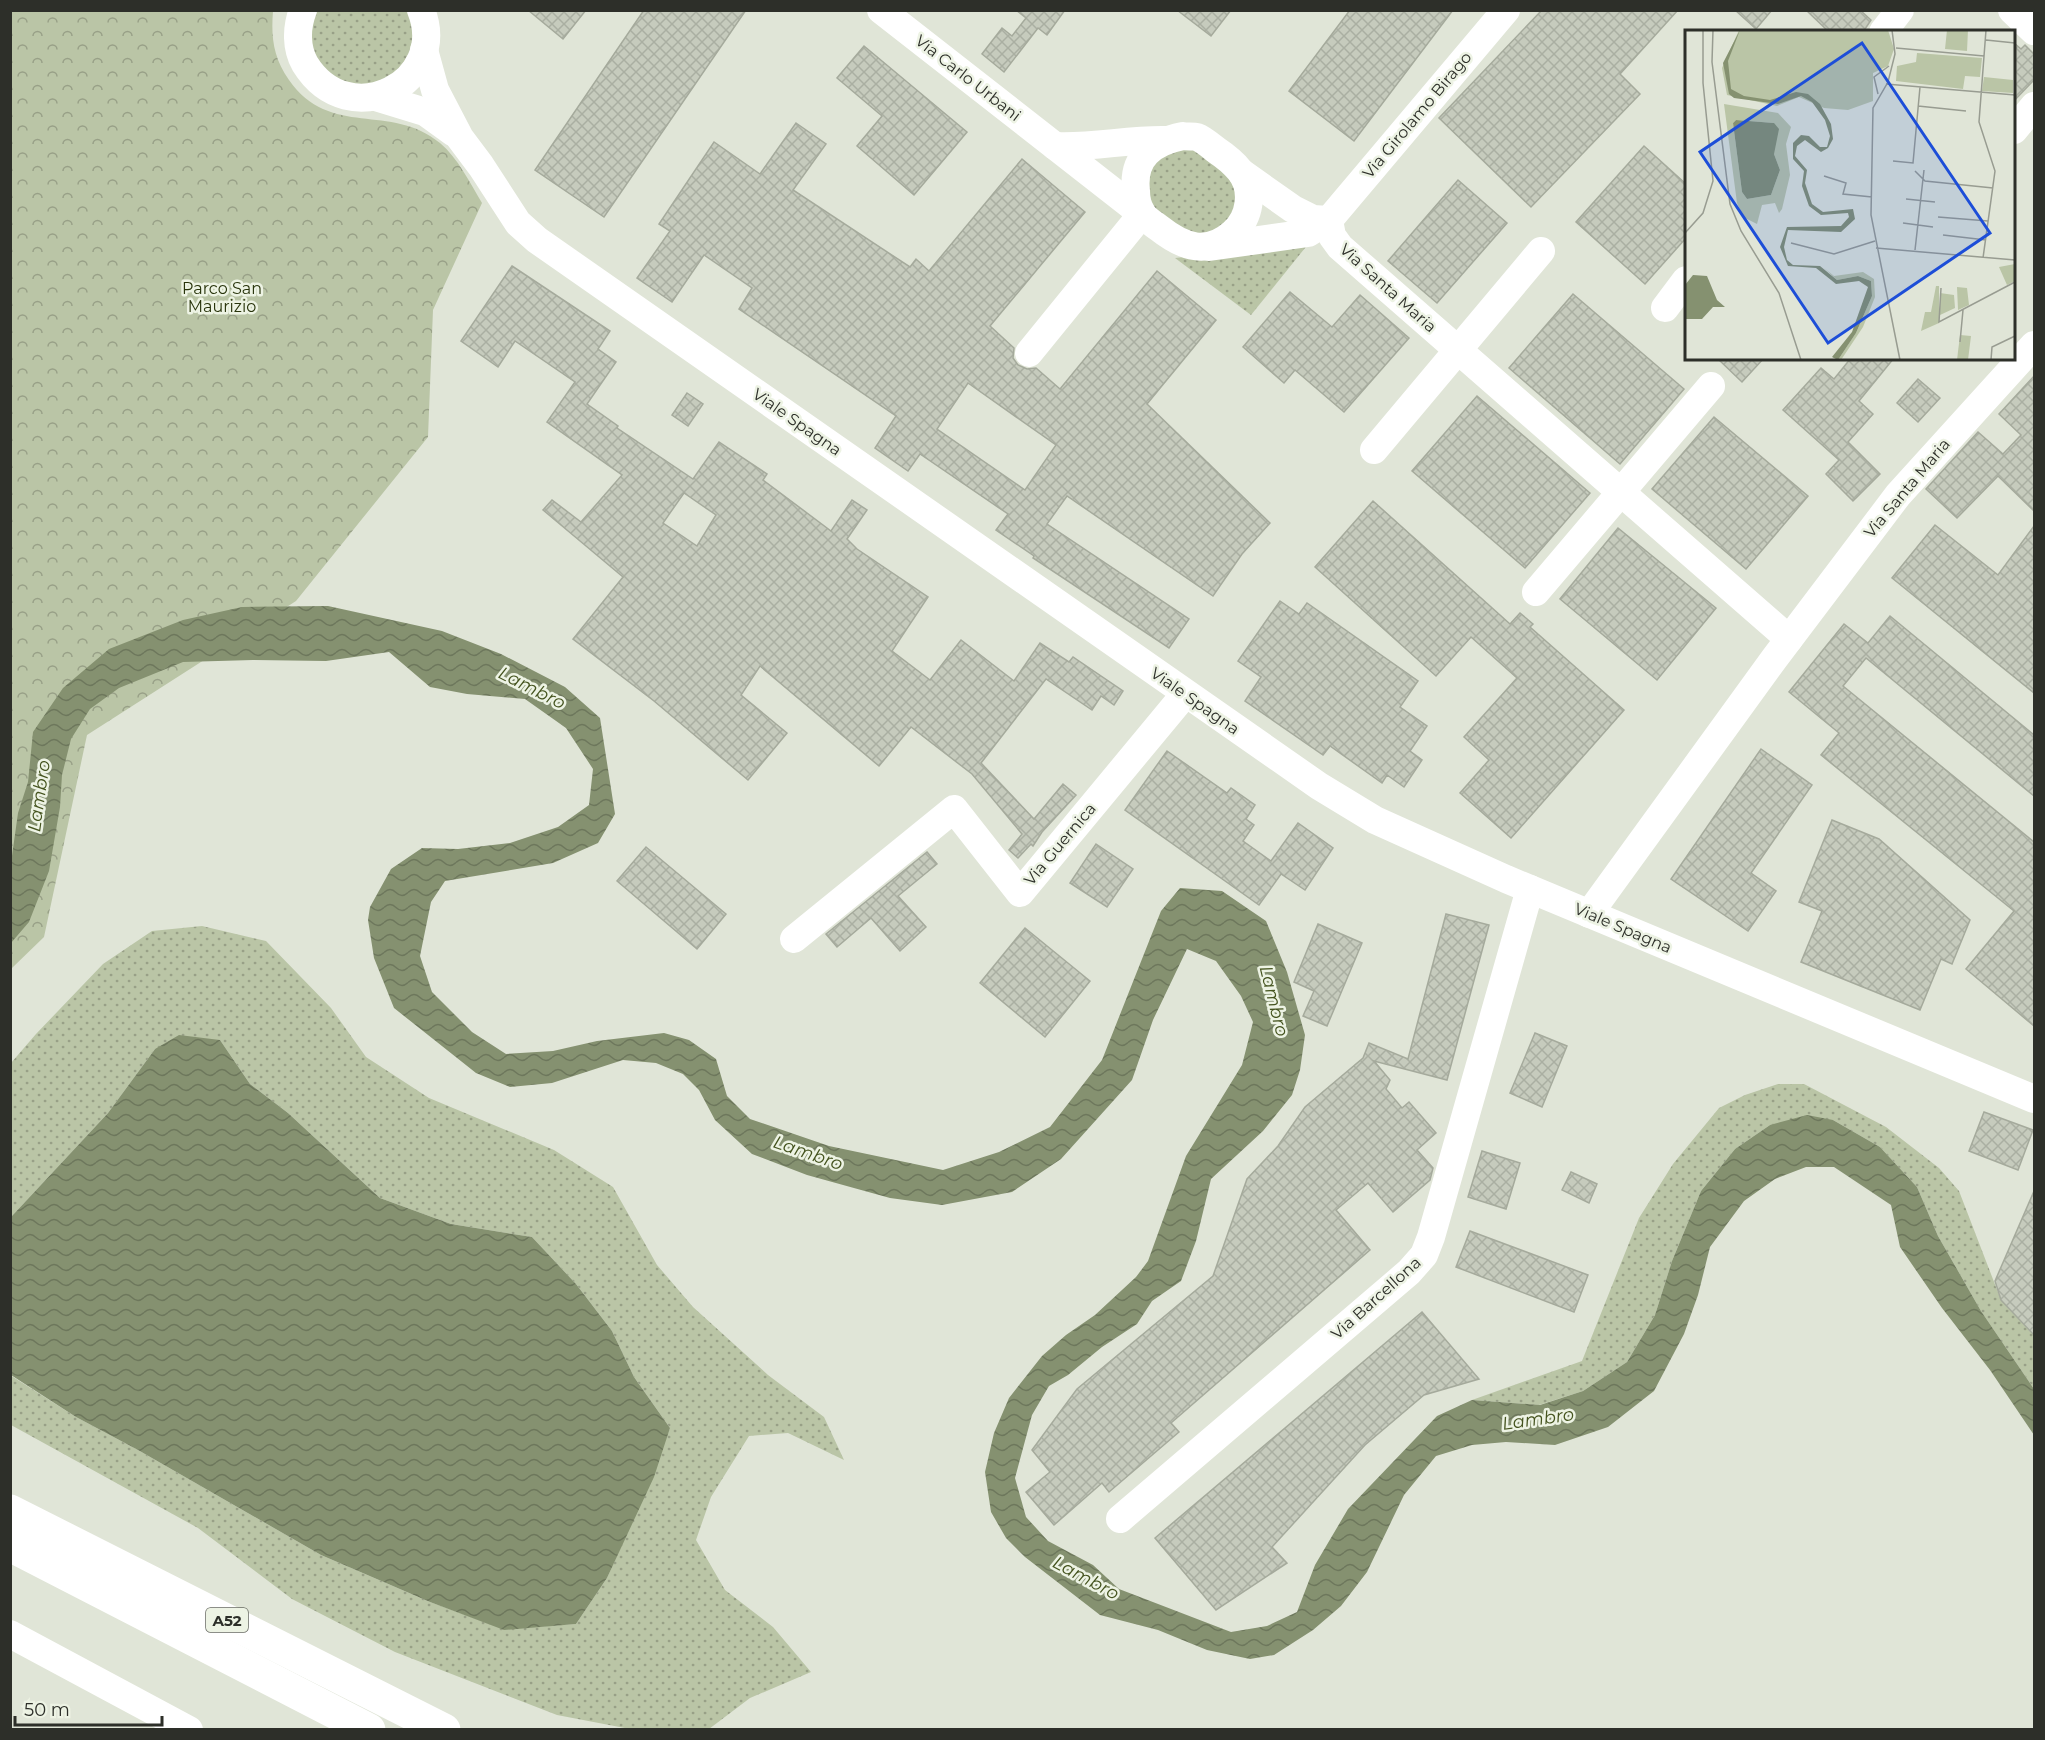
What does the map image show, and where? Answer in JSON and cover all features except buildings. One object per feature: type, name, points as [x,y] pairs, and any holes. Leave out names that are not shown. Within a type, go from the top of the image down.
[{"type":"highway","name":"A52","points":[[10,1510],[444,1730]]},
{"type":"highway","name":"A52","points":[[10,1545],[369,1730]]},
{"type":"street","points":[[303,10],[298,36],[299,48],[302,59],[313,76],[330,90],[347,97],[362,98],[387,93],[403,83],[417,66],[424,50],[425,14]]},
{"type":"street","name":"Via Carlo Urbani","points":[[881,10],[1142,214]]},
{"type":"street","name":"Via Girolamo Birago","points":[[1209,246],[1308,232],[1329,220],[1506,10]]},
{"type":"street","points":[[1885,30],[1900,10]]},
{"type":"street","points":[[2012,10],[2034,31]]},
{"type":"street","name":"Viale Spagna","points":[[424,50],[435,90],[460,138],[518,224],[537,240],[1319,786],[1375,820],[1589,915],[2034,1099]]},
{"type":"street","name":"Viale Spagna","points":[[376,97],[425,112],[460,138]]},
{"type":"street","points":[[2015,128],[2034,106]]},
{"type":"street","points":[[1242,173],[1247,185],[1248,210],[1242,223],[1232,234],[1209,246],[1191,246],[1174,240],[1142,214],[1135,181],[1137,168],[1154,146],[1166,140],[1184,136],[1198,137],[1230,160],[1242,173],[1293,209],[1313,219],[1329,220]]},
{"type":"street","points":[[1055,146],[1074,147],[1139,139],[1166,140]]},
{"type":"street","points":[[1029,353],[1142,214]]},
{"type":"street","name":"Via Santa Maria","points":[[1329,220],[1332,236],[1340,247],[1789,639]]},
{"type":"street","points":[[1374,450],[1540,251]]},
{"type":"street","points":[[1665,308],[1685,281]]},
{"type":"street","name":"Via Santa Maria","points":[[1589,915],[1789,639],[1898,495],[2034,345]]},
{"type":"street","points":[[1536,592],[1711,386]]},
{"type":"street","name":"Via Guernica","points":[[795,939],[954,809],[1020,893],[1185,694]]},
{"type":"street","name":"Via Barcellona","points":[[1120,1519],[1410,1272],[1424,1255],[1530,889]]},
{"type":"street","points":[[10,1634],[189,1730]]},
{"type":"green space","name":"Parco San Maurizio","points":[[11,11],[273,11],[272,30],[276,55],[289,80],[305,98],[323,109],[342,115],[402,124],[421,131],[440,143],[452,156],[482,203],[433,310],[428,437],[296,601],[87,735],[44,937],[11,969]]},
{"type":"green space","points":[[314,11],[410,11],[414,45],[396,75],[365,88],[333,80],[311,54],[309,21]]},
{"type":"green space","points":[[1193,149],[1222,169],[1236,188],[1236,207],[1224,225],[1206,235],[1180,229],[1152,207],[1147,182],[1153,163],[1170,151]]},
{"type":"green space","points":[[1309,243],[1251,315],[1175,258]]},
{"type":"green space","points":[[202,926],[266,941],[331,1008],[366,1057],[429,1098],[554,1150],[613,1187],[657,1265],[693,1307],[768,1375],[824,1417],[844,1460],[788,1433],[749,1436],[711,1497],[696,1540],[725,1590],[773,1627],[811,1672],[750,1698],[709,1729],[630,1729],[557,1715],[395,1652],[292,1599],[198,1528],[11,1425],[10,1375],[76,1417],[321,1555],[430,1602],[504,1629],[576,1624],[607,1578],[670,1428],[634,1377],[612,1331],[576,1284],[532,1237],[451,1224],[380,1198],[288,1113],[250,1084],[220,1040],[155,1049],[108,1113],[11,1217],[11,1063],[103,964],[152,931]]},
{"type":"green space","points":[[1778,1084],[1804,1084],[1886,1127],[1939,1168],[1959,1191],[2001,1300],[2034,1335],[2034,1389],[1981,1311],[1938,1236],[1917,1187],[1880,1147],[1833,1120],[1770,1125],[1735,1149],[1701,1191],[1672,1261],[1655,1315],[1627,1362],[1583,1391],[1539,1405],[1472,1400],[1582,1361],[1639,1218],[1673,1164],[1719,1108],[1745,1095]]},
{"type":"water","name":"Lambro","points":[[328,606],[442,631],[501,654],[565,687],[600,718],[615,814],[598,843],[553,863],[445,881],[431,902],[420,956],[432,992],[472,1032],[506,1054],[553,1051],[597,1041],[664,1033],[689,1040],[716,1059],[727,1096],[750,1119],[829,1146],[943,1170],[999,1152],[1050,1127],[1102,1060],[1161,911],[1180,888],[1222,891],[1266,921],[1287,972],[1305,1035],[1300,1070],[1292,1095],[1263,1131],[1211,1179],[1196,1241],[1181,1281],[1152,1301],[1137,1324],[1102,1347],[1068,1375],[1049,1386],[1032,1415],[1015,1478],[1026,1517],[1048,1541],[1093,1565],[1119,1589],[1231,1632],[1267,1626],[1297,1612],[1315,1565],[1348,1509],[1437,1416],[1472,1400],[1540,1405],[1583,1391],[1627,1362],[1655,1315],[1672,1261],[1701,1191],[1735,1149],[1770,1125],[1807,1115],[1833,1120],[1880,1147],[1917,1187],[1938,1236],[1981,1311],[2034,1389],[2034,1435],[1990,1370],[1942,1308],[1900,1247],[1891,1205],[1834,1167],[1806,1167],[1775,1179],[1744,1201],[1710,1247],[1698,1295],[1684,1334],[1654,1391],[1608,1427],[1555,1445],[1506,1442],[1472,1445],[1436,1456],[1404,1495],[1367,1572],[1341,1606],[1313,1630],[1274,1655],[1250,1659],[1207,1650],[1158,1630],[1100,1615],[1025,1557],[1006,1538],[991,1512],[985,1472],[994,1433],[1009,1398],[1042,1356],[1066,1335],[1095,1315],[1136,1277],[1148,1261],[1186,1156],[1242,1065],[1253,1022],[1241,996],[1216,961],[1187,949],[1153,1020],[1132,1080],[1061,1159],[1012,1192],[942,1205],[890,1198],[807,1175],[752,1154],[715,1120],[699,1090],[683,1074],[656,1063],[623,1060],[552,1083],[510,1087],[476,1073],[394,1008],[374,958],[368,920],[370,907],[391,869],[422,848],[458,849],[510,843],[558,827],[589,805],[593,769],[566,728],[525,699],[467,694],[430,687],[389,652],[326,661],[183,662],[119,688],[90,709],[71,739],[62,775],[60,807],[49,871],[29,922],[11,943],[11,863],[18,813],[28,782],[33,732],[63,688],[109,649],[183,620],[242,607]]},
{"type":"water","points":[[179,1035],[220,1040],[250,1084],[288,1113],[380,1198],[451,1224],[532,1237],[576,1284],[612,1331],[634,1377],[670,1428],[654,1477],[607,1578],[576,1624],[504,1630],[430,1602],[321,1555],[76,1417],[11,1375],[11,1217],[108,1113],[155,1049]]}]
